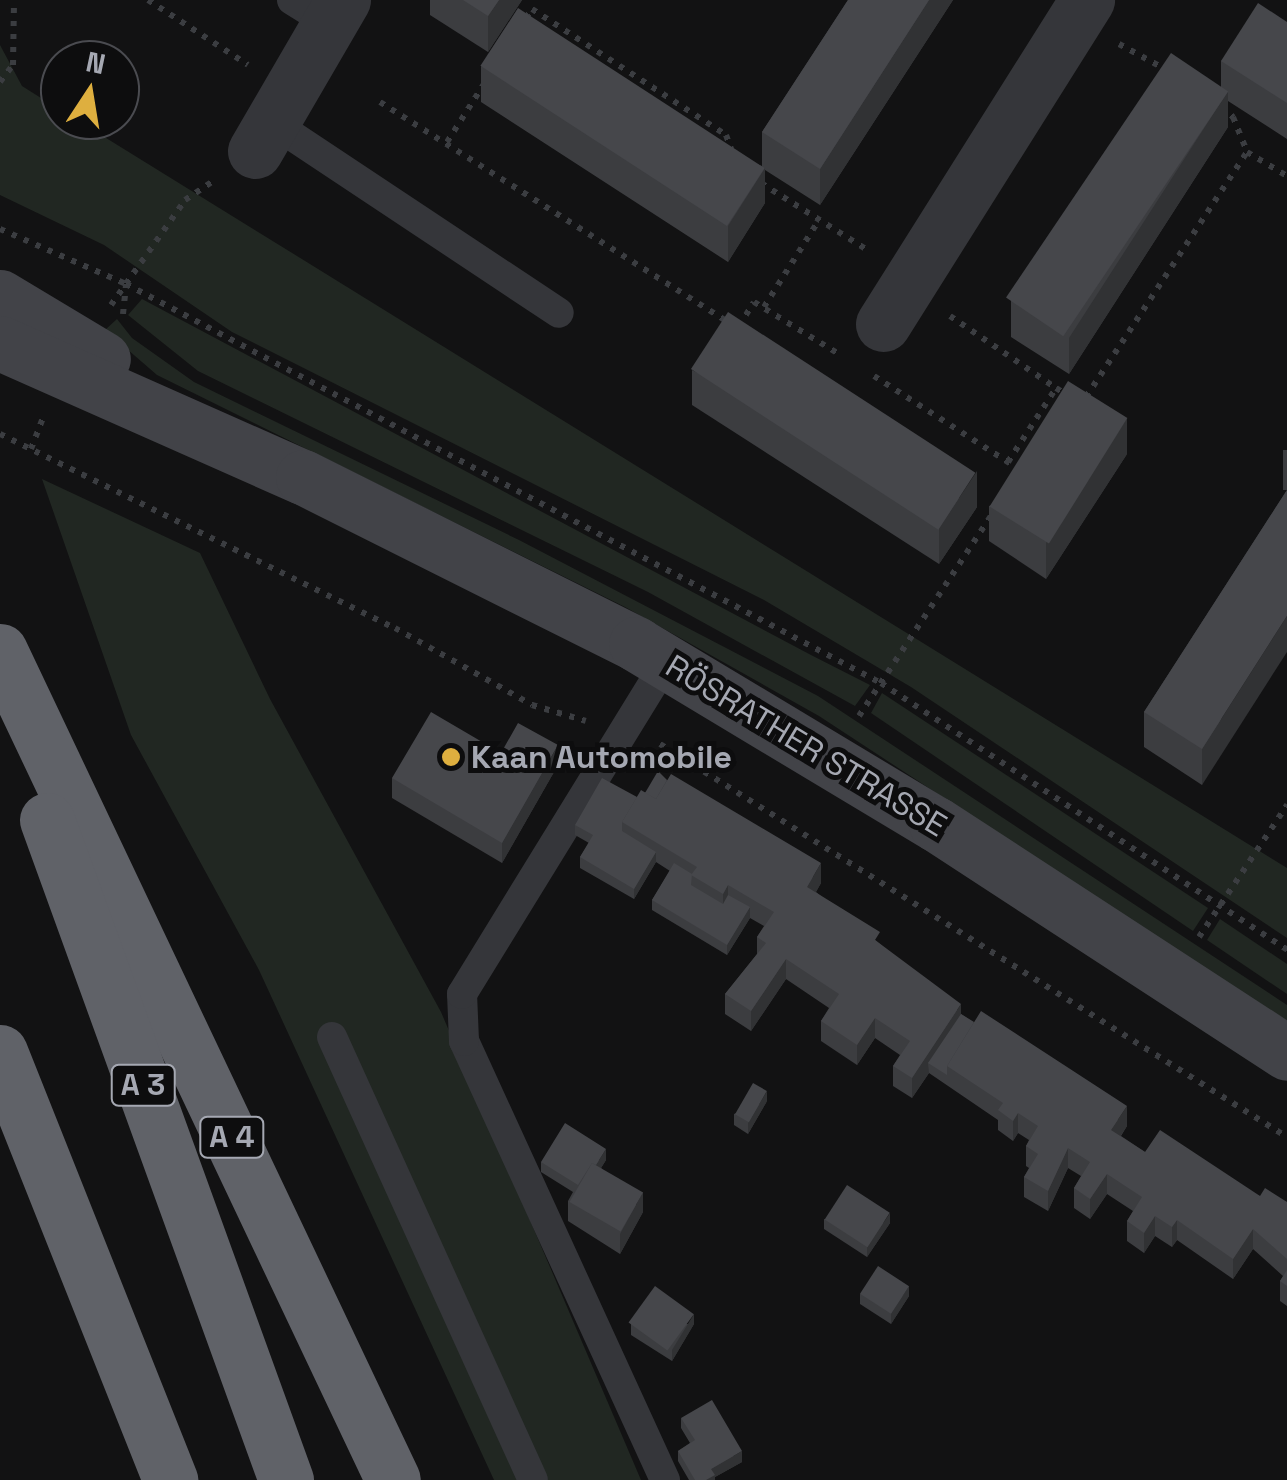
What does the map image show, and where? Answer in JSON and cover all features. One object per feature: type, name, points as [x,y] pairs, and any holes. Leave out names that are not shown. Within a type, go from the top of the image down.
[{"type":"highway","name":"A 4","points":[[0,651],[393,1480]]},
{"type":"highway","name":"A 3","points":[[0,690],[286,1480]]},
{"type":"highway","points":[[0,1052],[170,1480]]},
{"type":"main road","name":"RÖSRATHER STRASSE","points":[[0,297],[71,359]]},
{"type":"main road","name":"RÖSRATHER STRASSE","points":[[0,343],[71,359],[666,662],[936,824],[1287,1052]]},
{"type":"street","points":[[273,122],[321,8]]},
{"type":"street","points":[[889,313],[1080,10]]},
{"type":"lane","points":[[273,122],[559,313]]},
{"type":"lane","points":[[666,662],[462,994],[464,1041],[666,1480]]},
{"type":"lane","points":[[332,1037],[533,1480]]},
{"type":"path","points":[[0,82],[13,65],[14,0]]},
{"type":"path","points":[[30,449],[71,359],[186,200],[273,122],[148,0]]},
{"type":"path","points":[[522,26],[532,9],[726,134],[732,152]]},
{"type":"path","points":[[1080,10],[1173,74]]},
{"type":"path","points":[[448,142],[490,75]]},
{"type":"path","points":[[1206,92],[1233,117],[1247,152],[1287,176]]},
{"type":"path","points":[[380,102],[738,328],[754,302],[764,308],[889,313],[1056,388],[1081,404],[1247,152]]},
{"type":"path","points":[[755,180],[820,220],[1008,462],[1021,470],[1010,487]]},
{"type":"path","points":[[764,308],[820,220]]},
{"type":"path","points":[[0,230],[126,284],[881,683],[1287,950]]},
{"type":"path","points":[[1008,462],[1056,388]]},
{"type":"path","points":[[0,434],[395,628],[532,705],[624,732],[689,762],[1287,1137]]},
{"type":"path","points":[[859,716],[1000,503]]},
{"type":"path","points":[[1196,940],[1287,805]]},
{"type":"shaded area","points":[[0,45],[22,86],[40,97],[40,140],[109,140],[1287,868],[1287,938],[911,687],[764,600],[232,332],[104,245],[0,195]]},
{"type":"shaded area","points":[[142,299],[870,685],[855,706],[648,592],[198,371],[128,315]]},
{"type":"shaded area","points":[[117,319],[132,338],[194,382],[519,540],[818,696],[1287,1005],[1287,1023],[819,716],[625,607],[157,375],[105,330]]},
{"type":"shaded area","points":[[42,479],[200,553],[270,699],[441,1012],[641,1480],[494,1480],[259,970],[131,735]]},
{"type":"shaded area","points":[[882,693],[1208,908],[1193,931],[871,713]]},
{"type":"shaded area","points":[[1220,919],[1287,964],[1287,994],[1207,940]]},
{"type":"building","points":[[463,0],[499,0],[488,16]]},
{"type":"building","points":[[848,0],[929,0],[820,169],[762,132]]},
{"type":"building","points":[[1258,3],[1287,22],[1287,103],[1221,61]]},
{"type":"building","points":[[518,8],[765,168],[727,226],[480,66]]},
{"type":"building","points":[[1171,53],[1228,92],[1063,336],[1006,298]]},
{"type":"building","points":[[728,312],[975,473],[938,530],[691,369]]},
{"type":"building","points":[[1068,381],[1127,418],[1049,544],[990,507]]},
{"type":"building","points":[[1287,490],[1287,616],[1202,749],[1144,712]]},
{"type":"building","points":[[431,712],[501,753],[518,723],[558,745],[502,843],[392,778]]},
{"type":"building","points":[[658,771],[667,780],[656,799],[645,793]]},
{"type":"building","points":[[671,774],[821,863],[807,887],[880,932],[875,940],[961,1004],[912,1078],[893,1066],[910,1041],[875,1018],[857,1045],[821,1021],[839,994],[786,959],[751,1011],[725,994],[766,943],[757,937],[774,912],[728,885],[723,894],[691,875],[697,867],[622,822],[641,790],[656,799]]},
{"type":"building","points":[[602,778],[637,797],[622,822],[622,831],[656,852],[634,889],[580,857],[593,835],[575,825]]},
{"type":"building","points":[[674,863],[692,874],[691,885],[723,904],[728,895],[750,907],[727,945],[652,900]]},
{"type":"building","points":[[981,1011],[1127,1106],[1111,1130],[1145,1152],[1160,1130],[1260,1196],[1265,1188],[1287,1202],[1287,1259],[1253,1229],[1233,1259],[1177,1220],[1172,1227],[1155,1216],[1144,1233],[1127,1221],[1142,1197],[1107,1174],[1090,1199],[1074,1188],[1090,1162],[1068,1148],[1048,1191],[1024,1177],[1038,1154],[1026,1146],[1038,1126],[1018,1113],[1013,1121],[998,1110],[1003,1103],[947,1066]]},
{"type":"building","points":[[961,1014],[974,1022],[947,1066],[947,1075],[928,1063]]},
{"type":"building","points":[[753,1083],[767,1091],[749,1122],[735,1114]]},
{"type":"building","points":[[565,1123],[606,1149],[578,1185],[541,1162]]},
{"type":"building","points":[[592,1163],[643,1192],[621,1231],[570,1202]]},
{"type":"building","points":[[847,1185],[890,1213],[867,1247],[825,1219]]},
{"type":"building","points":[[878,1266],[909,1286],[891,1314],[860,1294]]},
{"type":"building","points":[[655,1286],[694,1314],[667,1351],[629,1322]]},
{"type":"building","points":[[712,1400],[742,1451],[711,1469],[715,1475],[695,1480],[678,1451],[695,1440],[681,1418]]},
{"type":"place","name":"Kaan Automobile","points":[[451,757]]}]
